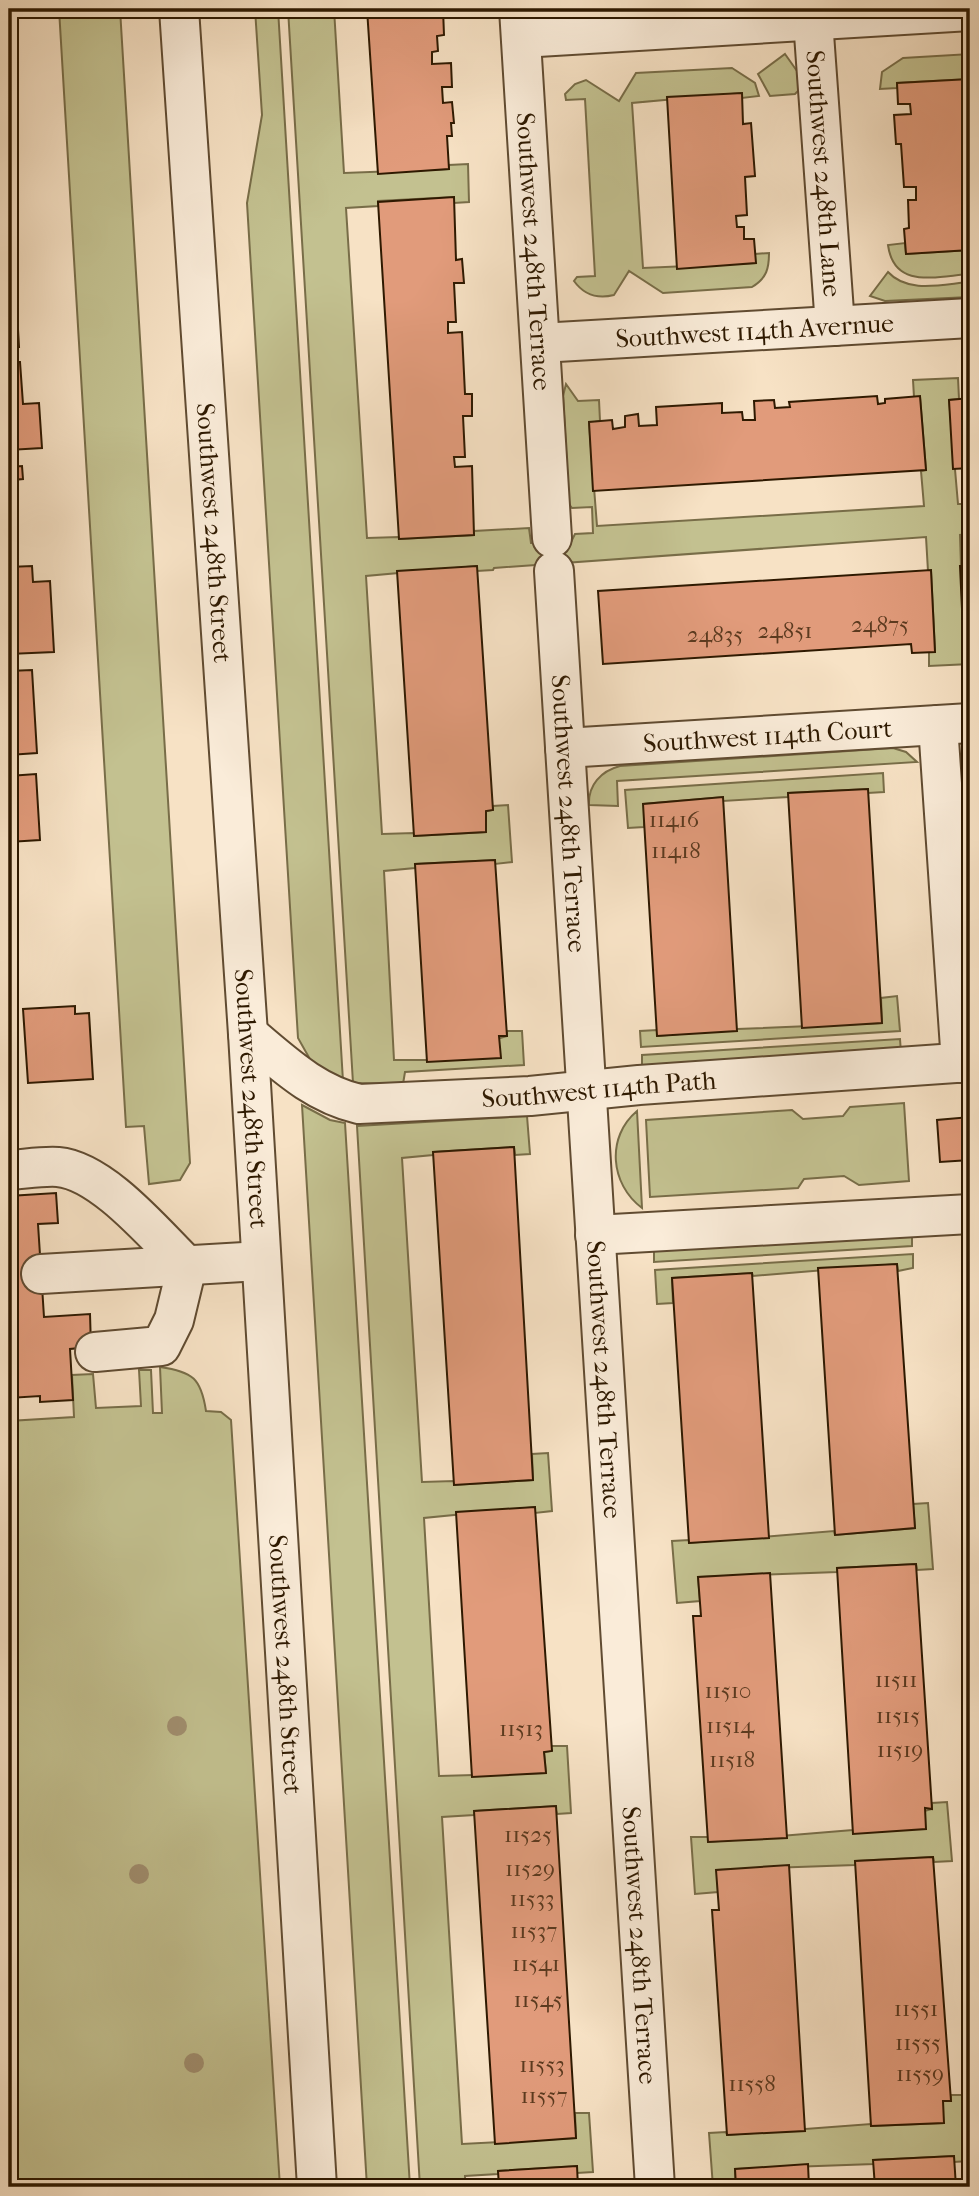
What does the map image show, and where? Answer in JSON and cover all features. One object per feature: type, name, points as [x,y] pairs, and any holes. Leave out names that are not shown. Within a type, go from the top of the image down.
[{"type":"street","name":"Southwest 248th Street","points":[[179,9],[248,1034],[317,2187]]},
{"type":"street","points":[[520,24],[813,20],[970,11]]},
{"type":"street","name":"Southwest 248th Lane","points":[[813,20],[835,326]]},
{"type":"street","name":"Southwest 248th Terrace","points":[[520,24],[655,2187]]},
{"type":"street","name":"Southwest 114th Avernue","points":[[540,343],[970,318]]},
{"type":"street","points":[[954,724],[966,1063]]},
{"type":"street","name":"Southwest 114th Court","points":[[565,748],[954,724]]},
{"type":"street","name":"Southwest 114th Path","points":[[248,1034],[317,1089],[359,1104],[966,1063]]},
{"type":"street","points":[[9,1170],[60,1167],[87,1177],[114,1196],[187,1266]]},
{"type":"street","points":[[595,1235],[970,1214]]},
{"type":"street","points":[[41,1274],[261,1261]]},
{"type":"street","points":[[95,1352],[161,1346],[174,1320],[187,1266]]},
{"type":"shaded area","points":[[59,9],[120,9],[190,1163],[180,1180],[149,1184],[144,1126],[126,1127]]},
{"type":"shaded area","points":[[255,9],[278,9],[343,1081],[311,1061],[298,1038],[247,203],[262,115]]},
{"type":"shaded area","points":[[288,9],[334,9],[344,173],[449,169],[449,165],[468,164],[469,202],[454,203],[454,197],[378,201],[378,206],[346,208],[367,538],[474,535],[474,531],[529,528],[531,543],[571,542],[575,534],[593,533],[592,507],[572,508],[569,504],[563,396],[566,384],[578,401],[599,400],[600,421],[589,423],[597,526],[924,506],[921,471],[926,470],[920,397],[914,397],[913,380],[958,378],[959,399],[949,400],[958,504],[970,504],[970,534],[960,535],[963,629],[970,629],[970,664],[929,666],[929,652],[935,651],[931,571],[928,571],[926,537],[493,570],[477,571],[476,566],[366,576],[382,834],[414,833],[414,836],[486,832],[486,811],[493,810],[493,806],[508,805],[512,862],[495,864],[495,860],[416,864],[415,868],[384,871],[394,1060],[427,1060],[507,1036],[507,1031],[522,1031],[524,1065],[405,1072],[403,1084],[353,1083]]},
{"type":"shaded area","points":[[785,54],[797,71],[799,90],[795,94],[770,96],[758,74]]},
{"type":"shaded area","points":[[970,54],[970,79],[897,83],[897,88],[880,89],[882,72],[903,58]]},
{"type":"shaded area","points":[[732,68],[755,83],[759,96],[742,98],[741,93],[632,103],[643,268],[755,263],[755,254],[769,253],[768,268],[764,276],[752,287],[663,293],[629,271],[614,295],[597,296],[582,290],[574,281],[577,277],[595,276],[585,99],[566,100],[565,94],[575,84],[586,80],[619,101],[636,73]]},
{"type":"shaded area","points":[[905,243],[906,254],[970,250],[970,274],[931,278],[908,274],[899,269],[892,259],[888,245]]},
{"type":"shaded area","points":[[888,272],[896,279],[916,285],[937,286],[970,282],[970,297],[885,301],[870,296]]},
{"type":"shaded area","points":[[893,748],[906,752],[917,762],[617,781],[618,806],[589,805],[593,785],[607,771],[620,766]]},
{"type":"shaded area","points":[[883,773],[884,792],[868,793],[868,789],[788,793],[788,797],[723,801],[723,797],[644,804],[644,827],[628,828],[625,790]]},
{"type":"shaded area","points":[[897,996],[900,1031],[641,1047],[640,1031],[657,1030],[658,1036],[737,1029],[882,1023],[881,998]]},
{"type":"shaded area","points":[[900,1039],[901,1053],[642,1068],[642,1055]]},
{"type":"shaded area","points":[[904,1103],[909,1181],[859,1185],[844,1176],[804,1179],[798,1188],[650,1197],[646,1120],[792,1110],[803,1119],[843,1116],[850,1107]]},
{"type":"shaded area","points":[[302,1105],[330,1120],[345,1123],[410,2187],[367,2187]]},
{"type":"shaded area","points":[[637,1111],[642,1208],[623,1186],[616,1160],[620,1134]]},
{"type":"shaded area","points":[[527,1116],[530,1154],[515,1155],[514,1147],[434,1152],[433,1155],[402,1158],[422,1482],[454,1481],[454,1485],[533,1480],[532,1454],[548,1453],[552,1511],[535,1513],[535,1507],[424,1518],[439,1776],[546,1773],[544,1752],[551,1751],[551,1746],[567,1746],[571,1813],[557,1814],[555,1806],[475,1811],[474,1815],[442,1817],[462,2144],[576,2138],[575,2113],[589,2113],[593,2172],[577,2173],[577,2166],[498,2171],[498,2174],[465,2176],[465,2187],[420,2187],[357,1126]]},
{"type":"shaded area","points":[[912,1234],[912,1246],[654,1262],[654,1249]]},
{"type":"shaded area","points":[[913,1254],[913,1268],[898,1271],[897,1264],[753,1276],[752,1273],[672,1278],[673,1303],[657,1304],[655,1270]]},
{"type":"shaded area","points":[[160,1367],[180,1371],[194,1378],[201,1391],[206,1411],[221,1412],[231,1420],[280,2187],[9,2187],[9,1421],[74,1417],[72,1375],[93,1374],[96,1408],[141,1406],[139,1370],[151,1370],[153,1413],[162,1413]]},
{"type":"shaded area","points":[[928,1503],[933,1569],[917,1570],[916,1564],[837,1568],[837,1572],[698,1577],[700,1601],[677,1603],[672,1541],[689,1540],[689,1543],[834,1531],[835,1535],[915,1528],[913,1504]]},
{"type":"shaded area","points":[[947,1802],[952,1861],[934,1862],[933,1857],[855,1861],[855,1865],[717,1870],[718,1892],[695,1894],[691,1837],[708,1837],[709,1842],[853,1830],[932,1809],[932,1803]]},
{"type":"shaded area","points":[[951,2095],[965,2095],[969,2161],[954,2162],[954,2156],[874,2160],[874,2164],[735,2169],[736,2187],[713,2187],[709,2133],[726,2132],[727,2135],[871,2124],[943,2123],[943,2101],[951,2101]]},
{"type":"building","points":[[367,9],[443,9],[444,35],[437,36],[438,51],[432,52],[432,64],[451,63],[452,87],[442,87],[443,103],[452,102],[454,123],[451,123],[452,136],[447,136],[449,169],[378,174]]},
{"type":"building","points":[[970,79],[970,250],[906,254],[904,229],[909,228],[908,200],[916,200],[916,187],[904,187],[901,144],[896,144],[894,115],[911,114],[910,104],[898,104],[897,83]]},
{"type":"building","points":[[742,93],[743,124],[751,123],[755,176],[745,177],[747,215],[736,216],[737,227],[744,227],[744,239],[754,239],[756,263],[677,269],[667,97]]},
{"type":"building","points":[[454,197],[456,260],[462,259],[464,283],[454,283],[456,322],[448,322],[448,333],[462,332],[465,394],[472,394],[472,416],[463,416],[465,457],[454,457],[455,467],[472,466],[474,535],[399,539],[378,202]]},
{"type":"building","points":[[14,260],[19,347],[9,347],[9,261]]},
{"type":"building","points":[[9,362],[20,362],[23,404],[39,403],[42,448],[9,450]]},
{"type":"building","points":[[877,396],[878,404],[885,403],[885,399],[920,396],[926,470],[593,491],[589,422],[612,420],[613,429],[625,427],[625,416],[638,414],[639,426],[657,425],[656,407],[722,403],[722,413],[742,412],[743,420],[755,420],[754,401],[774,400],[775,408],[790,407],[789,402]]},
{"type":"building","points":[[970,398],[970,468],[953,469],[949,400]]},
{"type":"building","points":[[22,466],[23,479],[13,480],[17,551],[9,551],[9,467]]},
{"type":"building","points":[[32,566],[33,582],[50,581],[54,652],[9,654],[9,567]]},
{"type":"building","points":[[477,566],[493,810],[486,811],[486,832],[414,836],[397,571]]},
{"type":"building","points":[[960,566],[970,566],[970,629],[963,630]]},
{"type":"building","points":[[931,570],[935,652],[912,653],[911,644],[603,664],[598,591]]},
{"type":"building","points":[[32,670],[37,753],[9,755],[9,671]]},
{"type":"building","points":[[36,774],[40,840],[9,842],[9,776]]},
{"type":"building","points":[[868,789],[882,1023],[802,1028],[788,793]]},
{"type":"building","points":[[723,797],[737,1031],[657,1036],[643,804]]},
{"type":"building","points":[[495,860],[507,1036],[499,1036],[501,1058],[427,1062],[415,864]]},
{"type":"building","points":[[75,1006],[75,1014],[89,1013],[93,1079],[28,1083],[23,1009]]},
{"type":"building","points":[[970,1117],[970,1160],[940,1162],[937,1120]]},
{"type":"building","points":[[514,1147],[533,1480],[454,1485],[433,1152]]},
{"type":"building","points":[[56,1193],[58,1223],[38,1224],[44,1317],[90,1314],[91,1347],[70,1349],[73,1400],[40,1402],[40,1396],[9,1398],[9,1196]]},
{"type":"building","points":[[897,1264],[915,1528],[835,1535],[818,1268]]},
{"type":"building","points":[[752,1273],[769,1538],[689,1543],[672,1278]]},
{"type":"building","points":[[535,1507],[552,1751],[544,1752],[546,1773],[472,1777],[456,1512]]},
{"type":"building","points":[[916,1564],[932,1809],[925,1808],[926,1829],[853,1834],[837,1568]]},
{"type":"building","points":[[770,1573],[787,1838],[708,1842],[693,1616],[701,1616],[698,1577]]},
{"type":"building","points":[[556,1806],[576,2138],[495,2144],[474,1811]]},
{"type":"building","points":[[933,1857],[951,2101],[943,2101],[944,2123],[871,2126],[855,1861]]},
{"type":"building","points":[[789,1865],[805,2131],[727,2135],[712,1910],[719,1910],[716,1870]]},
{"type":"building","points":[[954,2156],[956,2187],[875,2187],[873,2160]]},
{"type":"building","points":[[808,2164],[809,2187],[736,2187],[735,2169]]},
{"type":"building","points":[[577,2166],[578,2187],[499,2187],[498,2171]]}]
